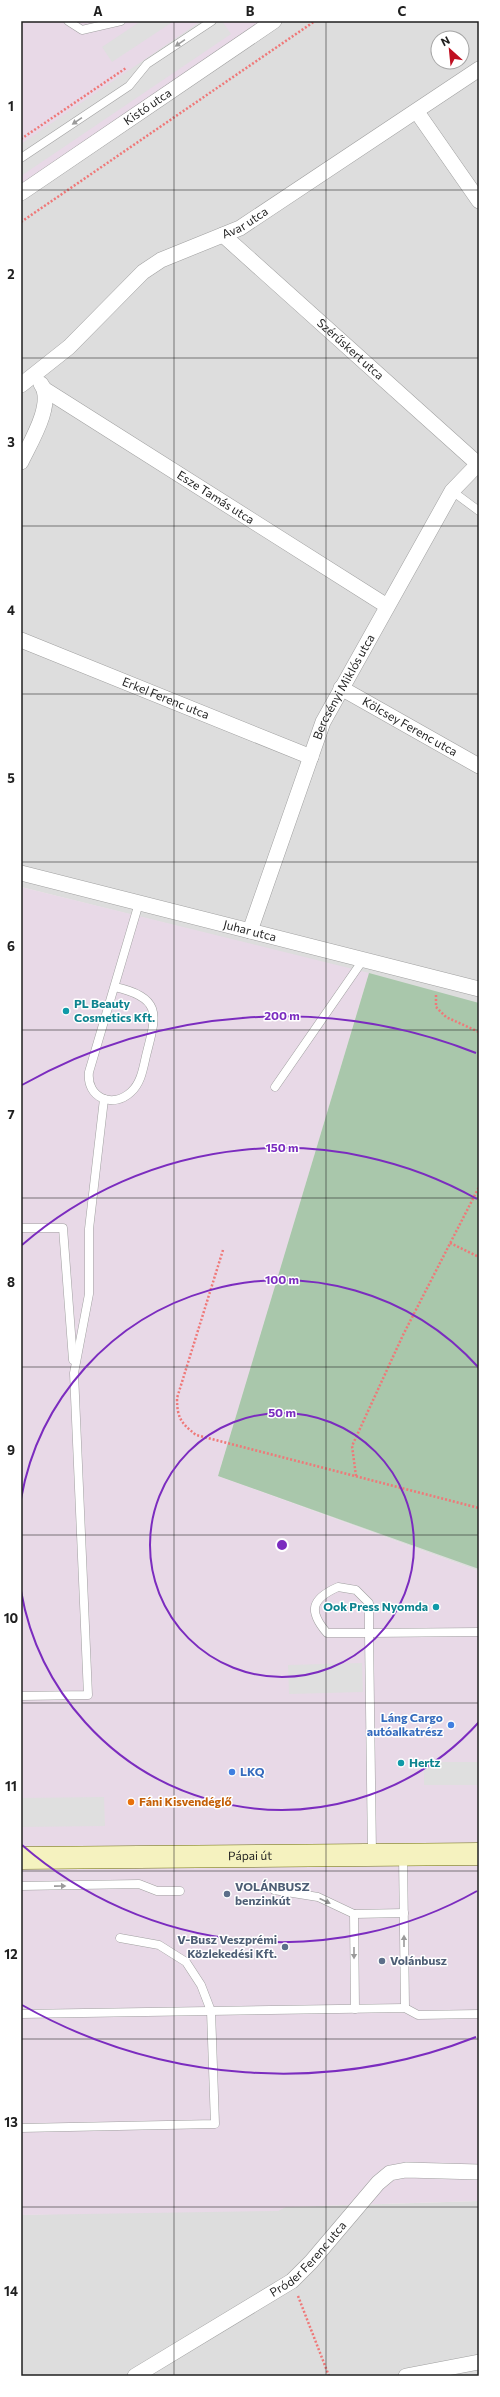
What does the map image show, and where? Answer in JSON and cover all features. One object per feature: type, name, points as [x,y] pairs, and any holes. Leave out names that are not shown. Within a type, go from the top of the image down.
[{"type":"main road","name":"Pápai út","points":[[21,1858],[479,1854]]},
{"type":"street","name":"Kistó utca","points":[[21,192],[274,21]]},
{"type":"street","name":"Avar utca","points":[[21,385],[69,347],[143,272],[161,260],[223,235],[261,214],[479,69]]},
{"type":"street","points":[[416,112],[479,201]]},
{"type":"street","name":"Szérűskert utca","points":[[223,235],[478,464]]},
{"type":"street","points":[[21,462],[46,405],[44,389],[34,376]]},
{"type":"street","name":"Esze Tamás utca","points":[[44,389],[387,606]]},
{"type":"street","name":"Bercsényi Miklós utca","points":[[250,931],[323,722],[452,491],[478,464]]},
{"type":"street","name":"Erkel Ferenc utca","points":[[21,640],[311,757]]},
{"type":"street","name":"Kölcsey Ferenc utca","points":[[341,688],[479,766]]},
{"type":"street","name":"Juhar utca","points":[[21,874],[479,989]]},
{"type":"street","name":"Próder Ferenc utca","points":[[136,2376],[292,2281],[311,2262],[378,2184],[390,2173],[424,2169],[479,2172]]},
{"type":"street","points":[[406,2376],[479,2362]]},
{"type":"lane","points":[[68,21],[82,30],[121,21]]},
{"type":"lane","points":[[21,158],[129,86],[147,64],[212,21]]},
{"type":"lane","points":[[452,491],[479,512]]},
{"type":"lane","points":[[115,986],[140,995],[151,1006],[155,1020],[140,1082],[130,1094],[117,1099],[104,1099],[93,1093],[88,1080],[115,986],[139,903]]},
{"type":"lane","points":[[275,1087],[363,960]]},
{"type":"lane","points":[[74,1373],[89,1294],[89,1229],[104,1099]]},
{"type":"lane","points":[[21,1228],[63,1228],[74,1373],[88,1695],[21,1696]]},
{"type":"lane","points":[[372,1855],[369,1633],[369,1604],[356,1590],[338,1587],[321,1594],[315,1607],[317,1621],[327,1634],[369,1633],[479,1632]]},
{"type":"lane","points":[[403,1855],[405,2008]]},
{"type":"lane","points":[[21,1886],[139,1884],[157,1891],[180,1890]]},
{"type":"lane","points":[[274,1890],[318,1897],[354,1914],[404,1913]]},
{"type":"lane","points":[[354,1914],[355,2009]]},
{"type":"lane","points":[[21,2128],[216,2124],[211,2011],[201,1985],[186,1962],[159,1945],[120,1938]]},
{"type":"lane","points":[[21,2014],[405,2008],[418,2015],[479,2014]]},
{"type":"path","points":[[21,222],[315,21]]},
{"type":"path","points":[[21,140],[131,65]]},
{"type":"path","points":[[440,979],[436,992],[436,1007],[446,1017],[479,1032]]},
{"type":"path","points":[[356,1476],[352,1446],[403,1335],[479,1187]]},
{"type":"path","points":[[450,1243],[479,1258]]},
{"type":"path","points":[[223,1250],[176,1398],[177,1413],[184,1425],[196,1435],[479,1508]]},
{"type":"path","points":[[292,2281],[329,2376]]},
{"type":"shaded area","points":[[21,21],[280,21],[21,198]]},
{"type":"shaded area","points":[[141,21],[174,21],[112,62],[102,47]]},
{"type":"shaded area","points":[[201,21],[222,21],[231,34],[21,176],[21,144]]},
{"type":"shaded area","points":[[280,21],[479,21],[479,1571],[218,1476],[369,974],[21,887],[21,198]]},
{"type":"shaded area","points":[[21,887],[369,973],[218,1476],[479,1571],[479,2201],[286,2207],[278,2211],[21,2215]]},
{"type":"shaded area","points":[[362,1663],[363,1692],[289,1694],[288,1665]]},
{"type":"shaded area","points":[[424,1762],[479,1762],[479,1785],[424,1785]]},
{"type":"shaded area","points":[[104,1797],[105,1826],[21,1827],[21,1798]]},
{"type":"shaded area","points":[[479,2201],[479,2376],[21,2376],[21,2215]]},
{"type":"green space","points":[[369,973],[479,1003],[479,1569],[218,1476]]},
{"type":"place","name":"PL Beauty Cosmetics Kft.","points":[[66,1011]]},
{"type":"place","name":"Ook Press Nyomda","points":[[436,1607]]},
{"type":"place","name":"Láng Cargo autóalkatrész","points":[[451,1725]]},
{"type":"place","name":"Hertz","points":[[401,1763]]},
{"type":"place","name":"LKQ","points":[[232,1772]]},
{"type":"place","name":"Fáni Kisvendéglő","points":[[131,1802]]},
{"type":"place","name":"VOLÁNBUSZ benzinkút","points":[[227,1894]]},
{"type":"place","name":"V-Busz Veszprémi Közlekedési Kft.","points":[[285,1947]]},
{"type":"place","name":"Volánbusz","points":[[382,1961]]}]
